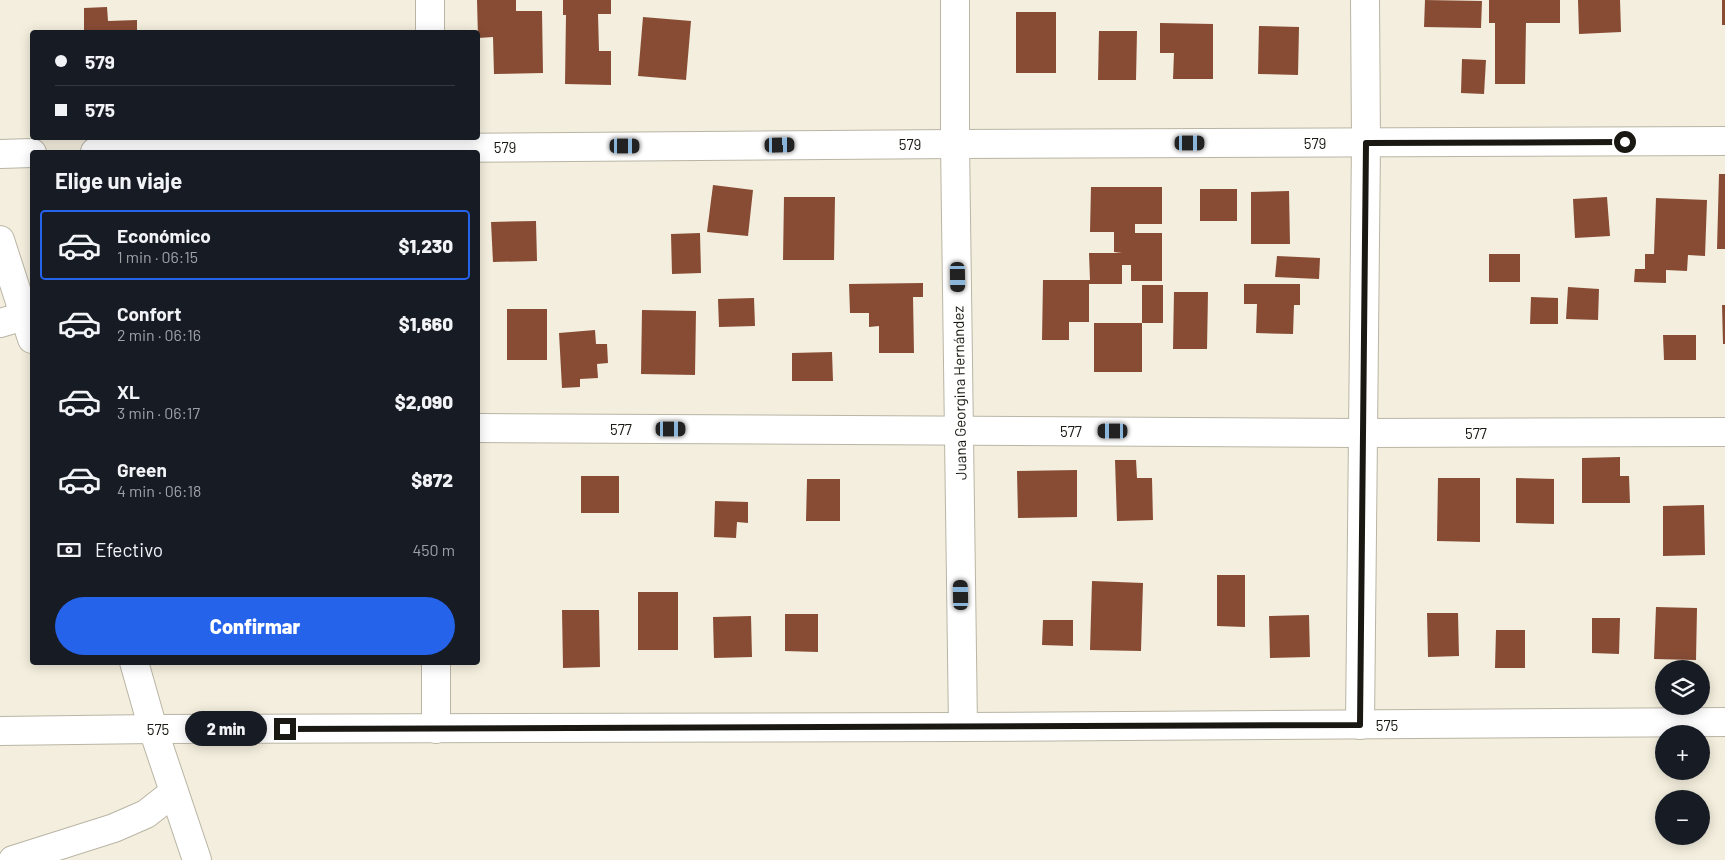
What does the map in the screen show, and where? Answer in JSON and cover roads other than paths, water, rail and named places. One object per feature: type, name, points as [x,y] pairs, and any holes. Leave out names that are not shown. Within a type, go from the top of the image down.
[{"type":"street","points":[[430,0],[430,30]]},
{"type":"street","name":"Juana Georgina Hernández","points":[[955,0],[955,144],[963,727]]},
{"type":"street","points":[[1360,725],[1366,143],[1365,0]]},
{"type":"street","name":"579","points":[[207,150],[431,146],[1725,141]]},
{"type":"street","points":[[0,154],[30,153]]},
{"type":"street","points":[[0,240],[19,326]]},
{"type":"street","name":"577","points":[[480,428],[1362,433],[1725,432]]},
{"type":"street","points":[[135,665],[153,729],[197,860]]},
{"type":"street","points":[[436,665],[436,729]]},
{"type":"street","name":"575","points":[[0,731],[1725,722]]},
{"type":"street","points":[[13,860],[114,828],[138,818],[174,792]]}]
